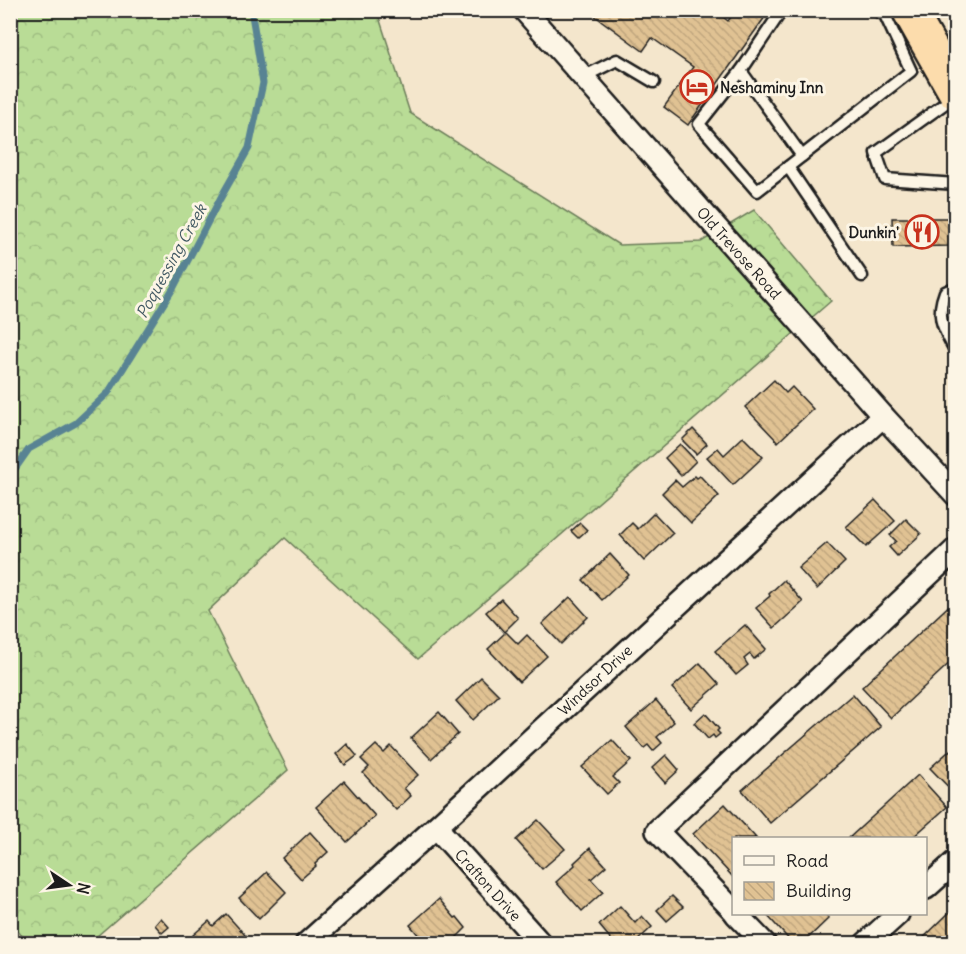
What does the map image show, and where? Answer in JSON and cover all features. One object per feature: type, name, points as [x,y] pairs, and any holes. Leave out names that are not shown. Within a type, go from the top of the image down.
[{"type":"highway","points":[[890,12],[956,94]]},
{"type":"street","name":"Old Trevose Road","points":[[524,10],[883,416],[956,495]]},
{"type":"street","name":"Windsor Drive","points":[[306,944],[883,416]]},
{"type":"street","points":[[732,909],[657,831],[956,549]]},
{"type":"street","name":"Crafton Drive","points":[[436,826],[541,944]]},
{"type":"street","points":[[927,887],[956,861]]},
{"type":"street","points":[[738,915],[765,944]]},
{"type":"street","points":[[865,944],[897,915]]},
{"type":"lane","points":[[782,10],[741,71],[699,124],[758,191],[911,71],[890,12]]},
{"type":"lane","points":[[583,77],[617,60],[654,82]]},
{"type":"lane","points":[[741,71],[802,156]]},
{"type":"lane","points":[[956,94],[876,153],[885,179],[956,184]]},
{"type":"lane","points":[[788,167],[862,276]]},
{"type":"lane","points":[[956,287],[945,292],[941,304],[941,325],[956,352]]},
{"type":"green space","points":[[10,11],[377,11],[410,113],[619,245],[701,242],[754,210],[831,301],[418,659],[285,538],[208,611],[288,770],[89,943],[28,943],[11,923]]},
{"type":"building","name":"Neshaminy Inn","points":[[587,10],[714,10],[728,21],[736,10],[770,10],[688,125],[664,107],[693,67],[652,38],[643,51]]},
{"type":"building","name":"Dunkin'","points":[[892,218],[952,218],[951,246],[893,247]]},
{"type":"building","points":[[774,380],[786,393],[792,387],[813,409],[778,442],[745,407]]},
{"type":"building","points":[[693,429],[707,444],[696,454],[682,440]]},
{"type":"building","points":[[743,437],[763,457],[733,485],[707,457],[718,448],[724,455]]},
{"type":"building","points":[[680,444],[696,461],[681,476],[665,458]]},
{"type":"building","points":[[695,476],[697,478],[700,476],[719,496],[691,523],[662,493],[675,480],[682,487]]},
{"type":"building","points":[[875,500],[895,521],[866,547],[846,527]]},
{"type":"building","points":[[654,513],[673,533],[644,561],[620,535],[632,523],[638,529]]},
{"type":"building","points":[[906,519],[921,534],[897,556],[889,547],[896,541],[890,535]]},
{"type":"building","points":[[580,523],[587,530],[578,538],[571,531]]},
{"type":"building","points":[[827,543],[845,562],[817,589],[798,568]]},
{"type":"building","points":[[610,554],[629,575],[602,600],[583,580]]},
{"type":"building","points":[[784,580],[803,602],[774,628],[756,608]]},
{"type":"building","points":[[570,597],[588,617],[561,644],[542,624]]},
{"type":"building","points":[[501,599],[518,618],[504,632],[486,612]]},
{"type":"building","points":[[956,599],[956,657],[891,718],[862,687]]},
{"type":"building","points":[[745,625],[766,649],[754,659],[750,654],[744,659],[748,665],[736,675],[715,651]]},
{"type":"building","points":[[506,632],[518,644],[527,635],[547,656],[519,682],[488,649]]},
{"type":"building","points":[[700,663],[719,684],[691,709],[672,688]]},
{"type":"building","points":[[481,677],[499,695],[473,720],[456,701]]},
{"type":"building","points":[[853,694],[881,727],[770,823],[742,790]]},
{"type":"building","points":[[656,700],[674,722],[657,737],[662,743],[653,751],[648,745],[644,748],[626,727]]},
{"type":"building","points":[[439,712],[458,734],[431,759],[411,738]]},
{"type":"building","points":[[705,713],[719,729],[717,731],[720,734],[715,738],[713,735],[708,739],[694,723]]},
{"type":"building","points":[[612,740],[631,761],[613,777],[619,783],[607,794],[582,767]]},
{"type":"building","points":[[347,744],[357,756],[345,765],[336,754]]},
{"type":"building","points":[[376,745],[384,753],[391,746],[418,775],[404,788],[411,796],[396,810],[363,773],[369,767],[361,759]]},
{"type":"building","points":[[956,745],[956,795],[930,768]]},
{"type":"building","points":[[666,755],[679,770],[665,783],[652,768]]},
{"type":"building","points":[[918,775],[947,807],[913,837],[850,837]]},
{"type":"building","points":[[344,781],[375,816],[347,842],[316,807]]},
{"type":"building","points":[[725,804],[755,837],[732,837],[732,876],[693,834]]},
{"type":"building","points":[[538,820],[565,849],[542,869],[516,840]]},
{"type":"building","points":[[310,832],[328,852],[301,879],[282,858]]},
{"type":"building","points":[[590,848],[606,866],[591,879],[603,892],[582,911],[556,882]]},
{"type":"building","points":[[267,872],[286,892],[259,919],[239,898]]},
{"type":"building","points":[[672,896],[683,907],[667,921],[657,910]]},
{"type":"building","points":[[439,899],[466,928],[456,938],[461,944],[440,944],[435,938],[426,944],[410,925]]},
{"type":"building","points":[[620,906],[635,923],[642,916],[652,927],[634,944],[615,944],[599,925]]},
{"type":"building","points":[[953,909],[956,911],[956,944],[917,944]]},
{"type":"building","points":[[226,914],[245,935],[237,944],[200,944],[193,935],[209,921],[213,926]]},
{"type":"building","points":[[767,915],[826,915],[829,918],[802,944],[793,944]]},
{"type":"building","points":[[161,918],[169,927],[162,933],[155,925]]},
{"type":"waterway","name":"Poquessing Creek","points":[[10,476],[29,449],[76,423],[108,393],[174,287],[249,148],[263,83],[251,10]]},
{"type":"place","name":"Neshaminy Inn","points":[[697,87]]},
{"type":"place","name":"Dunkin'","points":[[922,232]]}]
